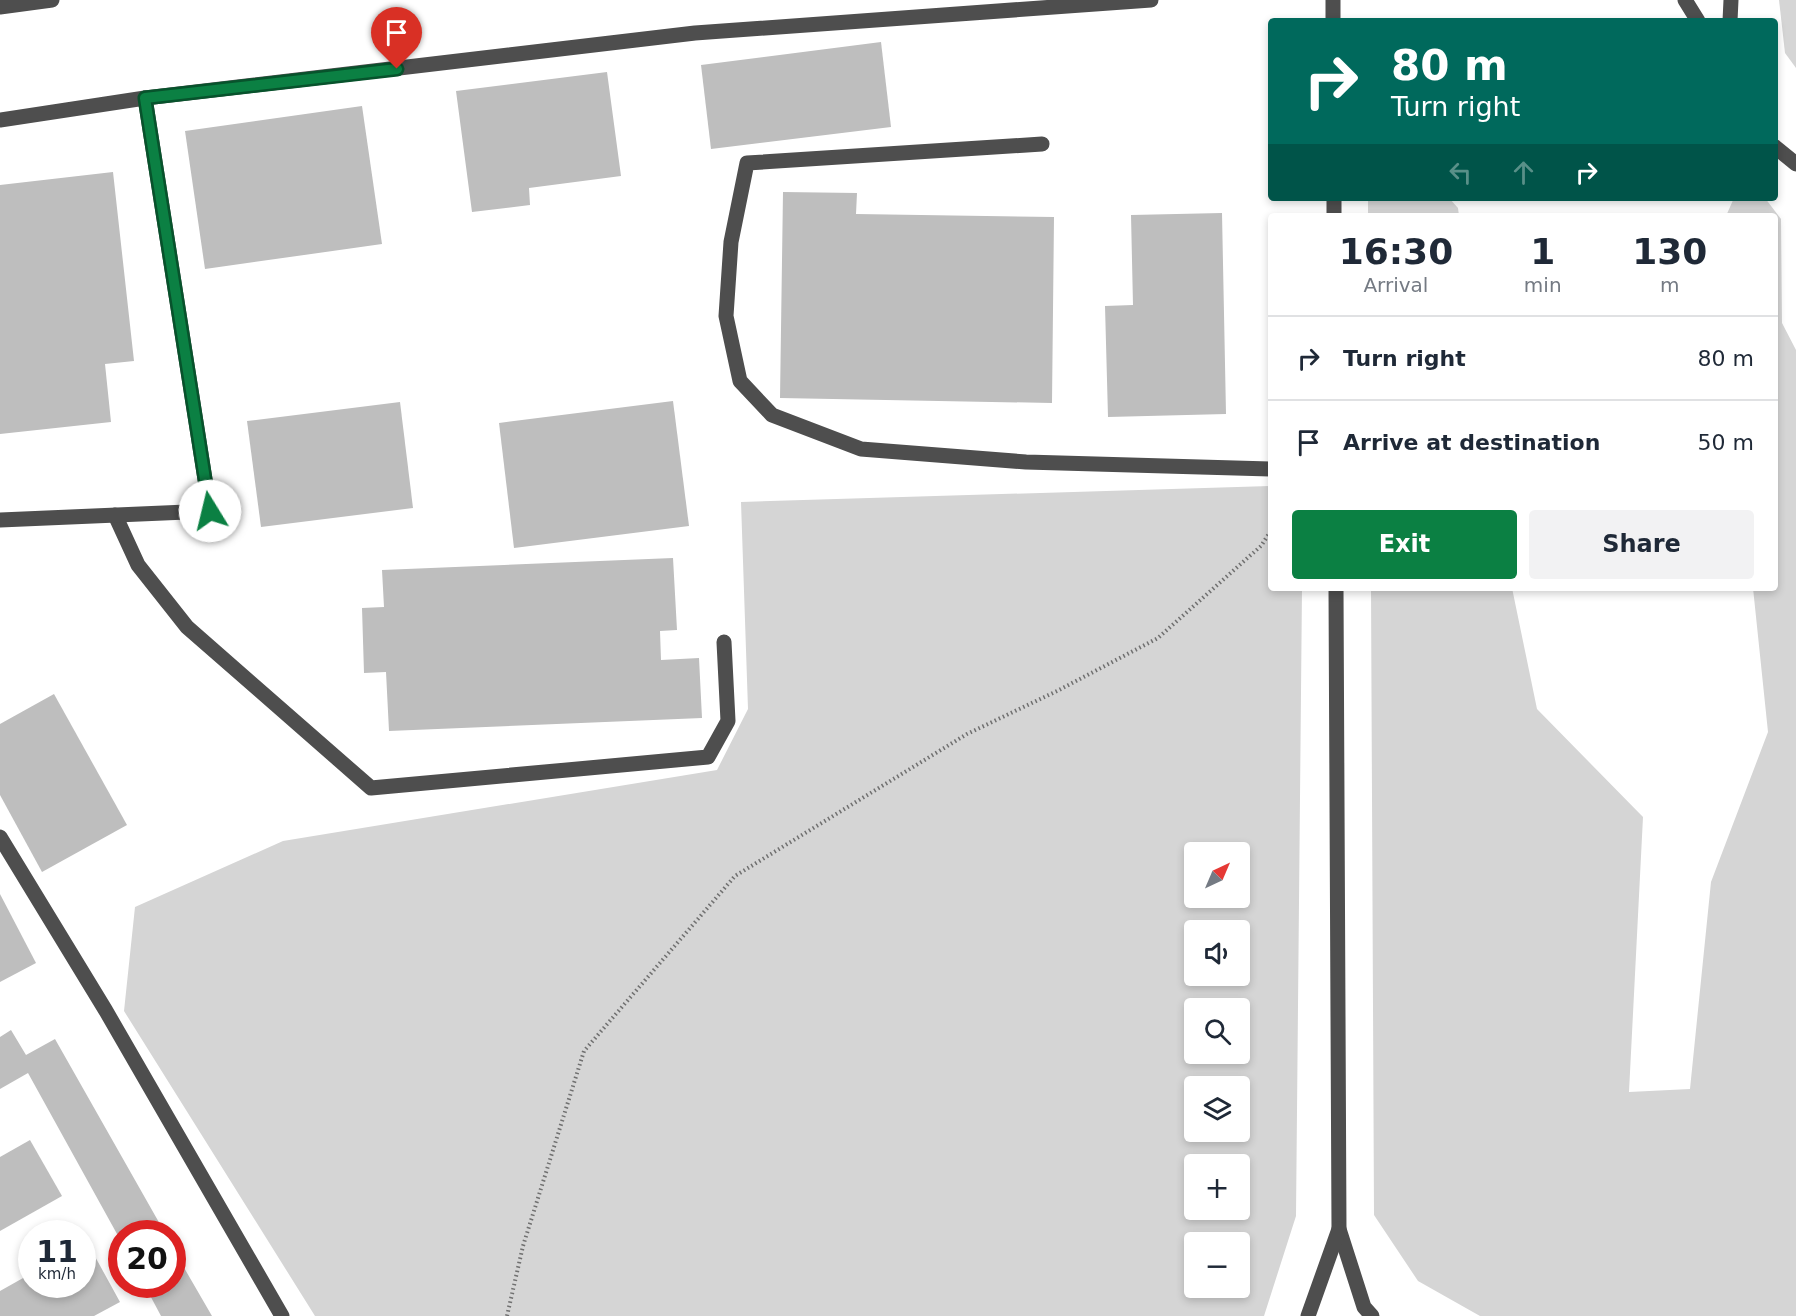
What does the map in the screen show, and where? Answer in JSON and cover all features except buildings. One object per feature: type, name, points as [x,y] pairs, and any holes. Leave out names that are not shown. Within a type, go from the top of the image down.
[{"type":"street","points":[[0,7],[52,0]]},
{"type":"street","points":[[0,120],[145,98],[695,33],[1151,0]]},
{"type":"street","points":[[1333,0],[1333,18]]},
{"type":"street","points":[[1685,0],[1696,18]]},
{"type":"street","points":[[1730,18],[1731,0]]},
{"type":"street","points":[[0,520],[210,511],[145,98]]},
{"type":"street","points":[[1042,144],[747,163],[731,242],[726,316],[740,381],[772,415],[861,449],[1026,462],[1268,469]]},
{"type":"street","points":[[1778,149],[1796,164]]},
{"type":"street","points":[[115,515],[138,565],[187,627],[371,788],[708,757],[728,721],[724,642]]},
{"type":"street","points":[[1336,591],[1339,1229],[1364,1307],[1372,1316]]},
{"type":"street","points":[[0,837],[106,1011],[282,1316]]},
{"type":"street","points":[[1308,1316],[1339,1229]]},
{"type":"path","points":[[507,1316],[523,1246],[584,1051],[735,876],[967,734],[1057,692],[1158,638],[1261,546],[1268,535]]},
{"type":"shaded area","points":[[1779,0],[1796,0],[1796,68],[1785,53]]},
{"type":"shaded area","points":[[1368,201],[1452,201],[1458,208],[1459,213],[1368,213]]},
{"type":"shaded area","points":[[1733,201],[1767,201],[1776,213],[1727,213]]},
{"type":"shaded area","points":[[1778,215],[1781,219],[1782,323],[1796,350],[1796,1316],[1480,1316],[1418,1281],[1374,1215],[1371,591],[1513,591],[1537,709],[1643,817],[1629,1092],[1690,1089],[1711,882],[1768,732],[1753,591],[1778,591]]},
{"type":"shaded area","points":[[1268,486],[1268,591],[1302,591],[1296,1216],[1264,1316],[315,1316],[124,1011],[135,907],[283,841],[717,770],[748,709],[741,502]]},
{"type":"route","points":[[210,511],[145,98],[397,69]]}]
